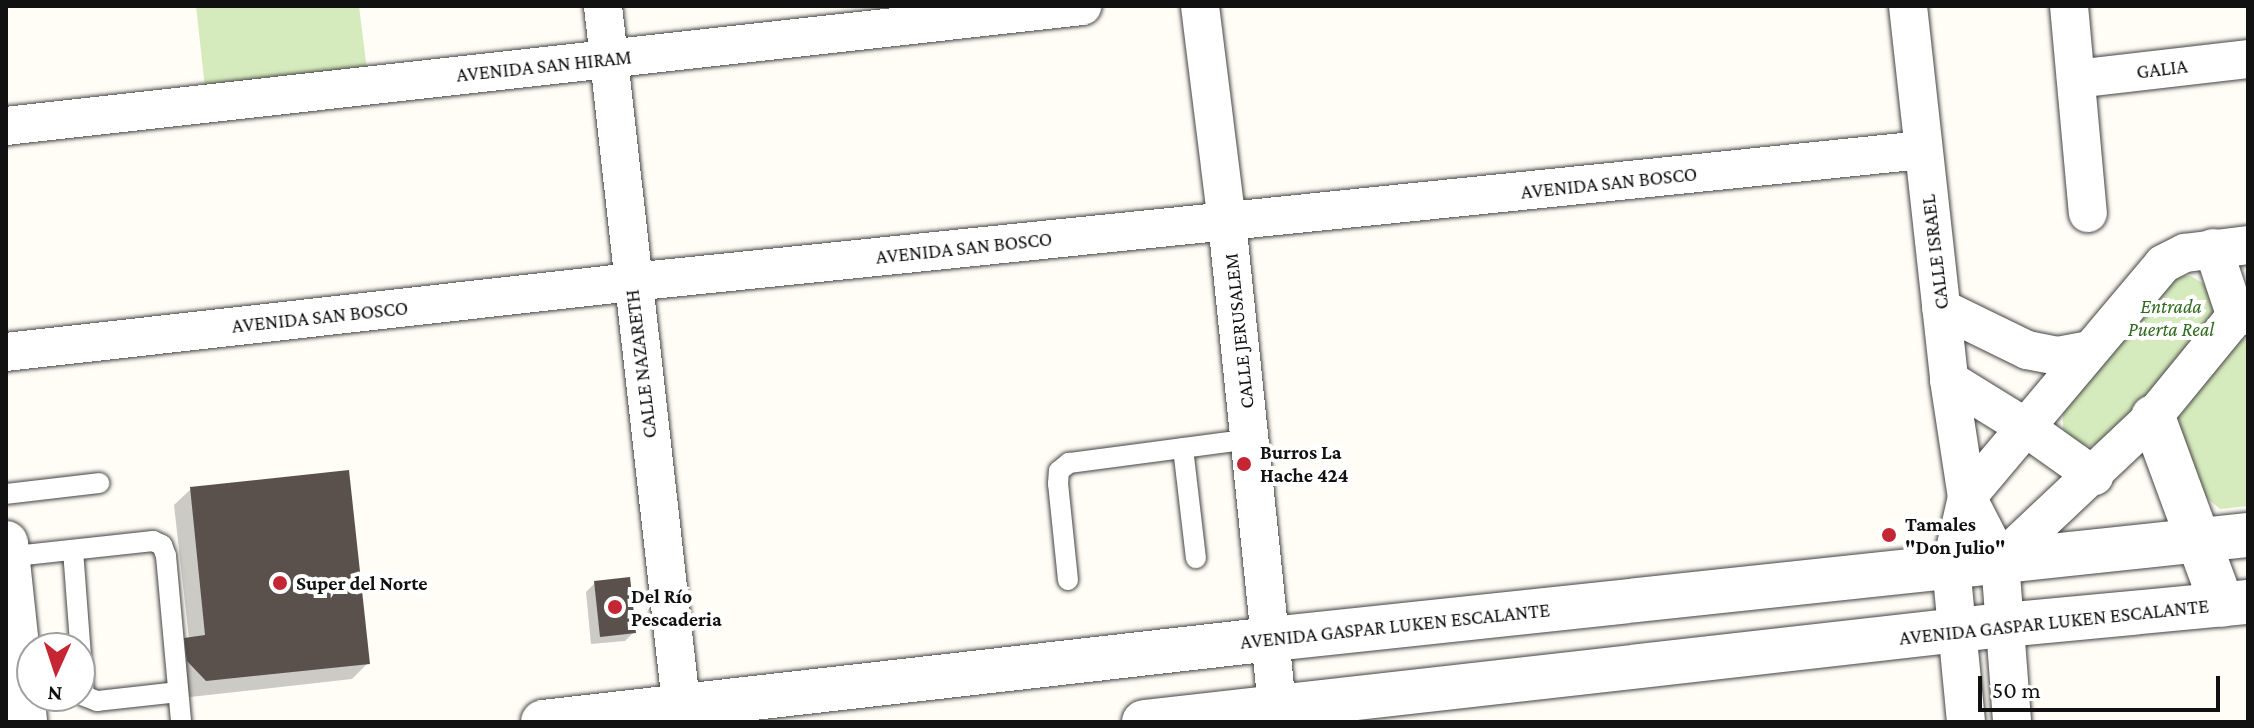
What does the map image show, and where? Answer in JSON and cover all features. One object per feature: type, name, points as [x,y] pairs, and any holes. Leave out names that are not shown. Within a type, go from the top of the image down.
[{"type":"street","name":"CALLE NAZARETH","points":[[603,6],[682,714]]},
{"type":"street","name":"AVENIDA SAN HIRAM","points":[[6,126],[1082,6]]},
{"type":"street","name":"CALLE JERUSALEM","points":[[1200,6],[1251,439],[1277,705]]},
{"type":"street","name":"CALLE ISRAEL","points":[[1908,6],[1949,380],[1967,497],[2000,561],[2012,722]]},
{"type":"street","points":[[2069,6],[2088,213]]},
{"type":"street","name":"GALIA","points":[[2076,79],[2248,59]]},
{"type":"street","name":"AVENIDA SAN BOSCO","points":[[6,352],[632,282],[1923,150]]},
{"type":"street","points":[[1967,497],[2163,264],[2185,253],[2231,246],[2242,316],[2153,417],[2094,476],[2000,561]]},
{"type":"street","points":[[1941,308],[2027,350],[2058,356],[2088,350]]},
{"type":"street","points":[[1949,380],[2025,427],[2094,476]]},
{"type":"street","points":[[2153,417],[2199,541],[2235,603]]},
{"type":"street","name":"CALLE ISRAEL","points":[[1966,722],[1951,567],[1967,497]]},
{"type":"street","name":"AVENIDA GASPAR LUKEN ESCALANTE","points":[[543,722],[682,714],[1272,639],[2248,535]]},
{"type":"street","points":[[6,553],[25,722]]},
{"type":"street","name":"AVENIDA GASPAR LUKEN ESCALANTE","points":[[1144,722],[2004,625],[2235,603]]},
{"type":"lane","points":[[1068,580],[1059,471],[1069,463],[1251,439]]},
{"type":"lane","points":[[1183,448],[1196,558]]},
{"type":"lane","points":[[6,494],[99,483]]},
{"type":"lane","points":[[6,553],[73,550],[153,541],[162,545],[166,556],[181,722]]},
{"type":"lane","points":[[73,550],[84,696],[97,701],[178,692]]},
{"type":"green space","points":[[196,6],[359,6],[367,70],[205,88]]},
{"type":"green space","name":"Entrada Puerta Real","points":[[2191,276],[2212,289],[2218,315],[2105,442],[2091,446],[2076,445],[2063,428],[2063,403],[2169,277]]},
{"type":"green space","points":[[2248,338],[2248,506],[2220,509],[2176,472],[2175,412],[2239,339]]},
{"type":"building","name":"Super del Norte","points":[[349,470],[370,664],[206,681],[187,661],[184,638],[205,635],[190,487]]},
{"type":"building","name":"Del Río Pescaderia","points":[[630,577],[636,633],[600,637],[594,581]]},
{"type":"place","name":"Burros La Hache 424","points":[[1244,464]]},
{"type":"place","name":"Tamales \"Don Julio\"","points":[[1889,535]]},
{"type":"place","name":"Super del Norte","points":[[280,583]]},
{"type":"place","name":"Del Río Pescaderia","points":[[615,607]]}]
